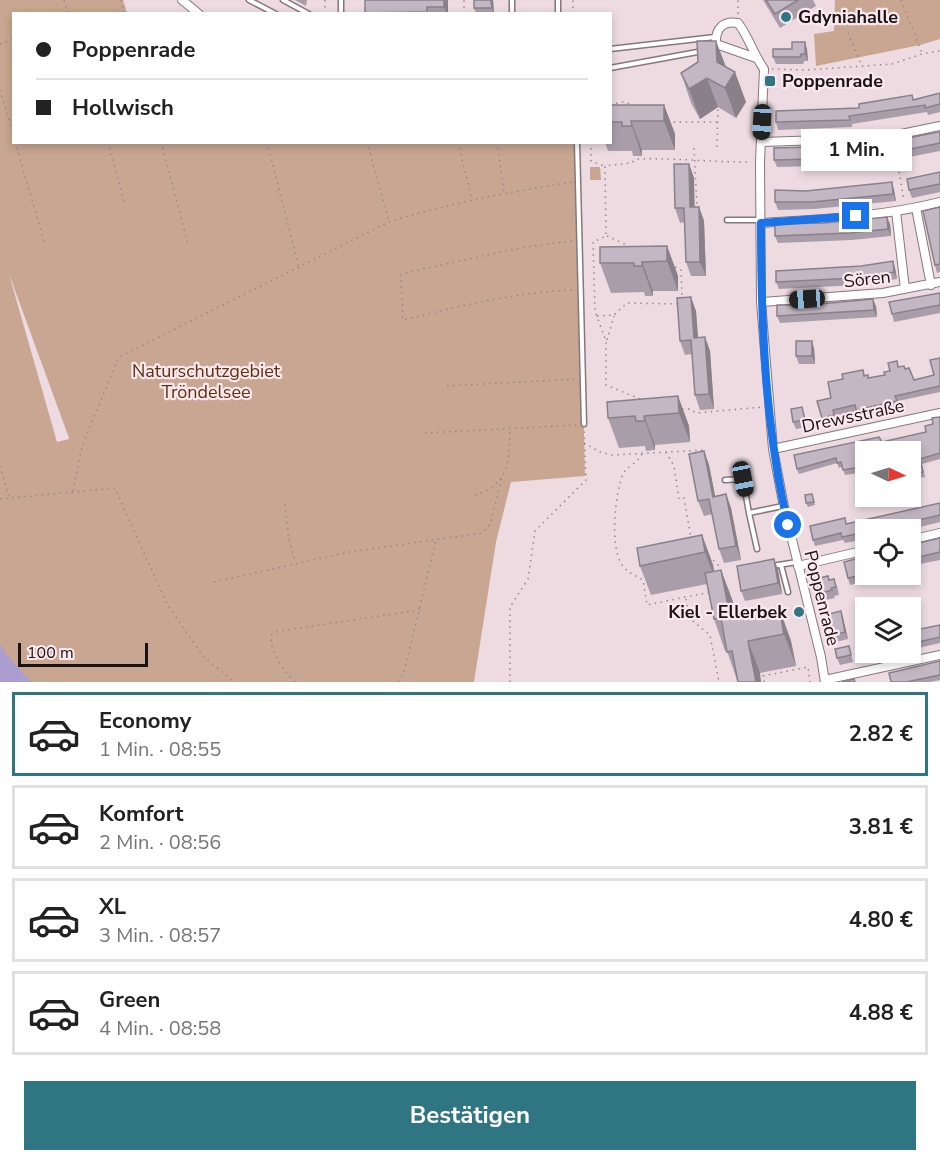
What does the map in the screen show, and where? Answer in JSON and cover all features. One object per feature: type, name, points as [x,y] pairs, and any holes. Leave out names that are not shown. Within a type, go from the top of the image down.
[{"type":"street","points":[[182,0],[197,12]]},
{"type":"street","points":[[756,57],[716,40],[717,31],[730,21],[738,23],[764,69]]},
{"type":"street","name":"Poppenrade","points":[[764,69],[760,162],[761,302],[773,449],[825,681]]},
{"type":"street","points":[[761,142],[882,138],[940,126]]},
{"type":"street","points":[[761,221],[856,216],[916,208],[940,202]]},
{"type":"street","points":[[916,208],[931,285]]},
{"type":"street","points":[[896,211],[905,289]]},
{"type":"street","name":"Sören","points":[[761,302],[874,294],[940,282]]},
{"type":"street","name":"Drewsstraße","points":[[773,449],[940,413]]},
{"type":"street","points":[[921,537],[940,533]]},
{"type":"street","points":[[797,564],[855,552]]},
{"type":"street","points":[[825,681],[940,655]]},
{"type":"lane","points":[[249,0],[272,12]]},
{"type":"lane","points":[[283,0],[305,12]]},
{"type":"lane","points":[[612,49],[716,40]]},
{"type":"lane","points":[[612,68],[710,49],[716,40]]},
{"type":"lane","points":[[577,144],[584,424]]},
{"type":"lane","points":[[727,220],[761,221]]},
{"type":"lane","points":[[725,480],[743,479],[757,549]]},
{"type":"lane","points":[[749,513],[784,506]]},
{"type":"lane","points":[[762,568],[797,564]]},
{"type":"lane","points":[[781,565],[788,592]]},
{"type":"path","points":[[738,0],[738,23]]},
{"type":"path","points":[[901,0],[922,54]]},
{"type":"path","points":[[848,33],[861,65]]},
{"type":"path","points":[[764,69],[806,70],[892,64],[922,54],[940,51]]},
{"type":"path","points":[[0,90],[12,129]]},
{"type":"path","points":[[612,104],[624,102],[634,106]]},
{"type":"path","points":[[717,147],[718,107]]},
{"type":"path","points":[[663,118],[673,122],[718,122]]},
{"type":"path","points":[[16,144],[45,244]]},
{"type":"path","points":[[109,144],[125,205]]},
{"type":"path","points":[[161,144],[188,244]]},
{"type":"path","points":[[268,144],[300,268]]},
{"type":"path","points":[[368,144],[389,222]]},
{"type":"path","points":[[458,144],[472,200]]},
{"type":"path","points":[[497,144],[504,193]]},
{"type":"path","points":[[591,144],[591,161],[605,166],[631,163],[637,159],[684,158],[695,161],[760,162]]},
{"type":"path","points":[[694,147],[697,207]]},
{"type":"path","points":[[897,157],[906,209]]},
{"type":"path","points":[[605,166],[606,236]]},
{"type":"path","points":[[73,491],[82,446],[119,357],[389,222],[419,212],[472,200],[579,180]]},
{"type":"path","points":[[606,341],[597,316],[593,242],[606,236],[638,250]]},
{"type":"path","points":[[581,240],[519,248],[405,273],[401,275],[404,320],[498,298],[544,291],[582,289]]},
{"type":"path","points":[[644,401],[606,385],[606,341],[614,315],[627,303],[682,304],[681,270],[670,265]]},
{"type":"path","points":[[597,316],[614,315]]},
{"type":"path","points":[[447,386],[583,378]]},
{"type":"path","points":[[681,409],[690,409],[696,413],[769,406]]},
{"type":"path","points":[[425,433],[584,424],[586,480],[535,531],[528,579],[510,607],[510,682]]},
{"type":"path","points":[[214,582],[349,552],[482,533],[490,525],[507,466],[510,429]]},
{"type":"path","points":[[584,443],[600,452],[612,455],[706,450]]},
{"type":"path","points":[[666,452],[674,466],[679,499],[684,498],[691,539]]},
{"type":"path","points":[[642,454],[639,460],[624,471],[616,500],[616,539],[619,560],[627,572],[643,580],[647,605],[714,590]]},
{"type":"path","points":[[0,466],[9,498]]},
{"type":"path","points":[[475,495],[496,484],[502,477]]},
{"type":"path","points":[[0,499],[115,488],[167,604],[203,656],[234,682]]},
{"type":"path","points":[[285,504],[289,540],[295,563]]},
{"type":"path","points":[[398,682],[403,675],[436,540]]},
{"type":"path","points":[[704,552],[718,565],[720,576]]},
{"type":"path","points":[[686,598],[689,618],[710,635],[719,682]]},
{"type":"path","points":[[296,682],[289,676],[274,651],[272,634],[420,608]]},
{"type":"path","points":[[764,682],[763,676],[808,667],[810,682]]},
{"type":"green space","name":"Naturschutzgebiet Tröndelsee","points":[[0,0],[123,0],[127,12],[12,12],[12,144],[577,144],[585,476],[511,482],[496,542],[474,682],[0,682]],"holes":[[[9,274],[69,439],[57,442]]]},
{"type":"green space","points":[[835,0],[940,0],[940,39],[816,66],[814,34],[834,31]]},
{"type":"green space","points":[[590,167],[600,167],[601,180],[590,180]]},
{"type":"shaded area","points":[[0,644],[6,654],[31,682],[0,682]]},
{"type":"building","points":[[365,0],[444,0],[444,7],[427,7],[427,12],[365,12]]},
{"type":"building","points":[[474,0],[491,0],[492,8],[474,8]]},
{"type":"building","points":[[766,0],[798,0],[775,14]]},
{"type":"building","points":[[697,41],[716,41],[717,62],[735,72],[725,88],[707,78],[689,89],[681,73],[698,62]]},
{"type":"building","points":[[792,42],[805,42],[805,54],[799,57],[773,57],[773,49],[792,49]]},
{"type":"building","points":[[940,93],[940,104],[925,108],[925,105],[849,116],[850,120],[776,122],[776,111],[859,108],[859,104],[912,95],[913,100]]},
{"type":"building","points":[[612,105],[664,105],[664,121],[631,121],[632,126],[622,126],[622,122],[612,122]]},
{"type":"building","points":[[940,132],[940,143],[891,153],[852,158],[774,160],[774,148],[851,146]]},
{"type":"building","points":[[674,164],[689,164],[690,207],[699,207],[700,262],[686,262],[684,208],[675,208]]},
{"type":"building","points":[[940,172],[940,184],[909,190],[907,179]]},
{"type":"building","points":[[892,182],[893,194],[812,202],[775,202],[775,190],[806,191]]},
{"type":"building","points":[[940,207],[940,264],[935,265],[923,211]]},
{"type":"building","points":[[887,217],[888,229],[775,236],[775,224],[824,223]]},
{"type":"building","points":[[667,246],[667,261],[642,262],[642,266],[634,266],[634,263],[600,263],[600,247]]},
{"type":"building","points":[[893,261],[894,272],[855,278],[776,282],[776,271],[861,266]]},
{"type":"building","points":[[940,293],[940,305],[892,314],[889,302]]},
{"type":"building","points":[[691,297],[694,338],[705,337],[709,394],[695,395],[691,340],[680,341],[677,298]]},
{"type":"building","points":[[873,299],[874,310],[777,316],[777,305],[809,305]]},
{"type":"building","points":[[796,341],[812,341],[812,356],[796,356]]},
{"type":"building","points":[[940,358],[940,386],[895,396],[897,401],[865,408],[865,411],[857,413],[855,405],[833,410],[834,415],[822,418],[817,401],[831,398],[828,382],[843,379],[842,374],[863,370],[864,376],[868,375],[868,378],[885,375],[884,372],[890,371],[888,363],[897,361],[898,367],[909,368],[914,380],[934,375],[930,360]]},
{"type":"building","points":[[678,396],[679,413],[644,416],[645,421],[636,421],[635,416],[608,418],[607,402]]},
{"type":"building","points":[[802,407],[805,420],[793,422],[791,409]]},
{"type":"building","points":[[940,417],[940,453],[921,459],[921,441],[886,441],[926,432],[925,426],[933,424],[932,418]]},
{"type":"building","points":[[879,437],[881,441],[860,441]]},
{"type":"building","points":[[855,442],[855,468],[843,470],[841,462],[837,463],[836,458],[797,469],[794,455]]},
{"type":"building","points":[[704,451],[713,497],[726,494],[736,546],[719,549],[709,499],[698,501],[689,454]]},
{"type":"building","points":[[812,494],[814,502],[806,503],[805,495]]},
{"type":"building","points":[[940,503],[940,515],[921,519],[868,519]]},
{"type":"building","points":[[845,518],[846,524],[855,522],[855,534],[842,537],[841,533],[813,540],[810,526]]},
{"type":"building","points":[[702,535],[705,552],[640,566],[637,548]]},
{"type":"building","points":[[940,538],[940,552],[921,556],[921,542]]},
{"type":"building","points":[[774,559],[778,583],[741,591],[737,566]]},
{"type":"building","points":[[855,559],[855,577],[848,578],[844,562]]},
{"type":"building","points":[[721,570],[730,616],[779,608],[784,634],[748,641],[756,682],[738,682],[732,651],[727,652],[721,618],[714,619],[705,573]]},
{"type":"building","points":[[828,576],[829,580],[834,579],[836,587],[818,594],[815,579]]},
{"type":"building","points":[[841,611],[845,632],[833,635],[829,614]]},
{"type":"building","points":[[940,625],[940,637],[921,641],[921,629]]},
{"type":"building","points":[[849,646],[851,655],[837,658],[835,649]]},
{"type":"building","points":[[940,661],[940,675],[906,682],[891,682],[889,673]]},
{"type":"place","name":"Gdyniahalle","points":[[786,17]]},
{"type":"place","name":"Poppenrade","points":[[770,81]]},
{"type":"place","name":"Kiel - Ellerbek","points":[[799,612]]},
{"type":"route","points":[[788,525],[773,449],[761,302],[761,223],[856,216]]}]
